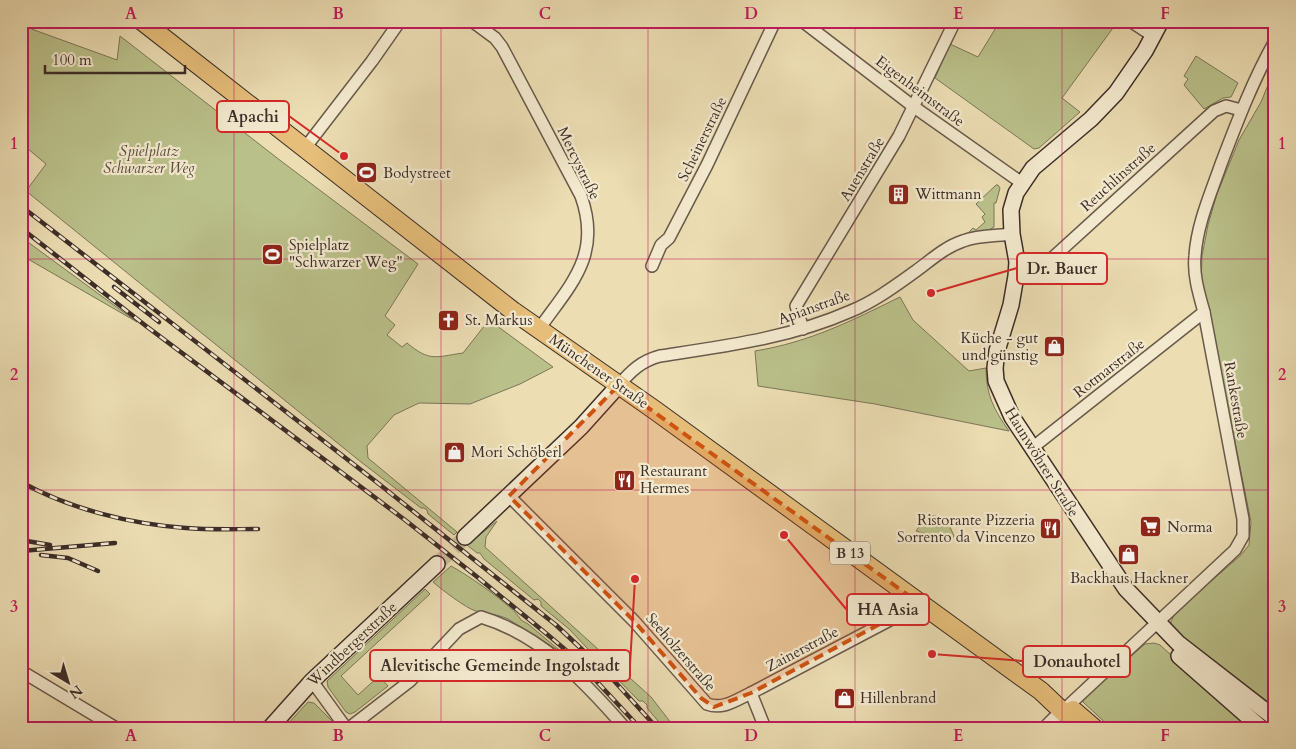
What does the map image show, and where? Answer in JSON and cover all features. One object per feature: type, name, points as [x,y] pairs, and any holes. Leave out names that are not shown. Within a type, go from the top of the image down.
[{"type":"main road","name":"Münchener Straße","points":[[154,25],[304,148],[538,329],[656,411],[1094,728]]},
{"type":"main road","name":"Münchener Straße","points":[[1065,708],[1080,728]]},
{"type":"street","points":[[304,148],[372,61],[400,21]]},
{"type":"street","name":"Mercystraße","points":[[472,21],[495,38],[502,47],[581,196],[586,209],[589,231],[588,243],[580,268],[573,281],[538,329]]},
{"type":"street","name":"Scheinerstraße","points":[[652,266],[661,245],[670,238],[707,165],[775,21]]},
{"type":"street","name":"Eigenheimstraße","points":[[802,21],[914,106],[1022,184]]},
{"type":"street","name":"Auenstraße","points":[[803,330],[796,306],[899,136],[955,21]]},
{"type":"street","points":[[1130,21],[1153,36]]},
{"type":"street","name":"Haunwöhrer Straße","points":[[1161,21],[1126,80],[1104,106],[1033,168],[1016,192],[1011,210],[1012,234],[1016,256],[1016,276],[1011,305],[997,351],[995,374],[1004,402],[1012,417],[1126,589],[1135,607],[1154,625],[1274,721]]},
{"type":"street","name":"Rankestraße","points":[[1044,728],[1235,550],[1243,536],[1243,519],[1197,284],[1195,256],[1210,195],[1241,110],[1263,62],[1275,42]]},
{"type":"street","name":"Reuchlinstraße","points":[[1016,276],[1036,269],[1048,262],[1214,111],[1226,106],[1241,110]]},
{"type":"street","name":"Apianstraße","points":[[618,386],[629,373],[648,360],[660,356],[754,342],[803,330],[866,304],[899,284],[954,245],[973,238],[1012,234]]},
{"type":"street","name":"Rotmarstraße","points":[[1032,448],[1204,312]]},
{"type":"street","points":[[465,537],[581,428],[618,386]]},
{"type":"street","name":"Seeholzerstraße","points":[[509,496],[634,622],[707,704],[714,707],[723,706],[751,693]]},
{"type":"street","name":"Windbergerstraße","points":[[270,728],[312,681],[437,564]]},
{"type":"street","name":"Zainerstraße","points":[[751,693],[910,610],[919,603]]},
{"type":"street","points":[[312,681],[347,728],[410,681],[459,629],[481,617],[509,628],[534,641],[589,688],[626,728]]},
{"type":"street","name":"Haunwöhrer Straße","points":[[1154,625],[1161,640],[1261,728]]},
{"type":"street","points":[[21,671],[116,728]]},
{"type":"street","points":[[751,693],[765,728]]},
{"type":"highlighted area","points":[[618,386],[919,603],[751,693],[714,707],[701,698],[634,621],[509,496]]},
{"type":"green space","points":[[1000,21],[1094,21],[1103,27],[1107,21],[1118,21],[1062,98],[1080,112],[1039,148],[1034,149],[935,78],[950,44],[978,57]]},
{"type":"green space","name":"Spielplatz Schwarzer Weg","points":[[26,27],[117,60],[120,36],[418,264],[385,316],[395,325],[387,335],[402,347],[407,343],[427,356],[433,357],[463,353],[489,320],[553,367],[520,384],[470,404],[419,403],[394,415],[367,446],[368,458],[457,532],[454,535],[428,514],[427,510],[421,508],[361,462],[26,191],[46,164],[21,143],[21,33]]},
{"type":"green space","points":[[1196,56],[1238,83],[1231,97],[1223,98],[1204,109],[1184,85],[1188,79],[1184,76]]},
{"type":"green space","points":[[1275,68],[1275,706],[1265,704],[1205,661],[1171,626],[1171,621],[1177,611],[1241,555],[1249,545],[1251,522],[1209,312],[1201,284],[1202,256],[1217,194],[1239,140],[1261,102]]},
{"type":"green space","points":[[996,185],[1000,188],[996,203],[994,203],[994,227],[989,230],[968,233],[973,228],[976,230],[985,222],[982,217],[985,214],[976,204]]},
{"type":"green space","points":[[21,237],[137,322],[21,255]]},
{"type":"green space","points":[[900,297],[913,320],[969,371],[986,368],[989,394],[999,416],[1009,431],[875,404],[758,386],[755,351],[794,342],[830,330]]},
{"type":"green space","points":[[928,515],[946,518],[954,536],[951,541],[916,531]]},
{"type":"green space","points":[[497,521],[486,537],[485,547],[651,697],[675,728],[664,728],[647,708],[647,705],[643,701],[639,701],[598,659],[593,651],[589,650],[569,629],[541,606],[541,602],[538,599],[534,600],[484,559],[480,553],[477,553],[467,545]]},
{"type":"green space","points":[[451,566],[500,599],[521,620],[564,654],[508,619],[467,607],[433,582]]},
{"type":"green space","points":[[425,589],[430,594],[341,676],[358,695],[379,676],[388,686],[355,712],[350,714],[346,712],[328,687],[327,681]]},
{"type":"green space","points":[[1154,643],[1160,645],[1251,728],[1111,728],[1083,702],[1083,698],[1145,644]]},
{"type":"green space","points":[[308,702],[314,703],[335,724],[335,728],[284,728]]},
{"type":"tunnel","points":[[437,564],[465,537]]},
{"type":"railway","points":[[21,206],[379,484],[556,625],[606,672],[657,728]]},
{"type":"railway","points":[[21,228],[146,326],[405,520],[476,576],[574,657],[640,728]]},
{"type":"railway","points":[[114,287],[159,322]]},
{"type":"railway","points":[[21,482],[60,500],[122,519],[186,528],[258,529]]},
{"type":"railway","points":[[21,540],[50,545]]},
{"type":"railway","points":[[21,551],[115,543]]},
{"type":"railway","points":[[41,555],[68,558],[98,571]]},
{"type":"place","name":"Apachi","points":[[344,156]]},
{"type":"place","name":"Bodystreet","points":[[367,173]]},
{"type":"place","name":"Wittmann","points":[[899,194]]},
{"type":"place","name":"Spielplatz \"Schwarzer Weg\"","points":[[273,254]]},
{"type":"place","name":"Dr. Bauer","points":[[931,293]]},
{"type":"place","name":"St. Markus","points":[[449,320]]},
{"type":"place","name":"Küche - gut und günstig","points":[[1054,347]]},
{"type":"place","name":"Mori Schöberl","points":[[455,452]]},
{"type":"place","name":"Restaurant Hermes","points":[[624,480]]},
{"type":"place","name":"Norma","points":[[1151,527]]},
{"type":"place","name":"Ristorante Pizzeria Sorrento da Vincenzo","points":[[1051,529]]},
{"type":"place","name":"HA Asia","points":[[784,535]]},
{"type":"place","name":"Backhaus Hackner","points":[[1129,555]]},
{"type":"place","name":"Alevitische Gemeinde Ingolstadt","points":[[635,579]]},
{"type":"place","name":"Donauhotel","points":[[932,654]]},
{"type":"place","name":"Hillenbrand","points":[[844,698]]}]
